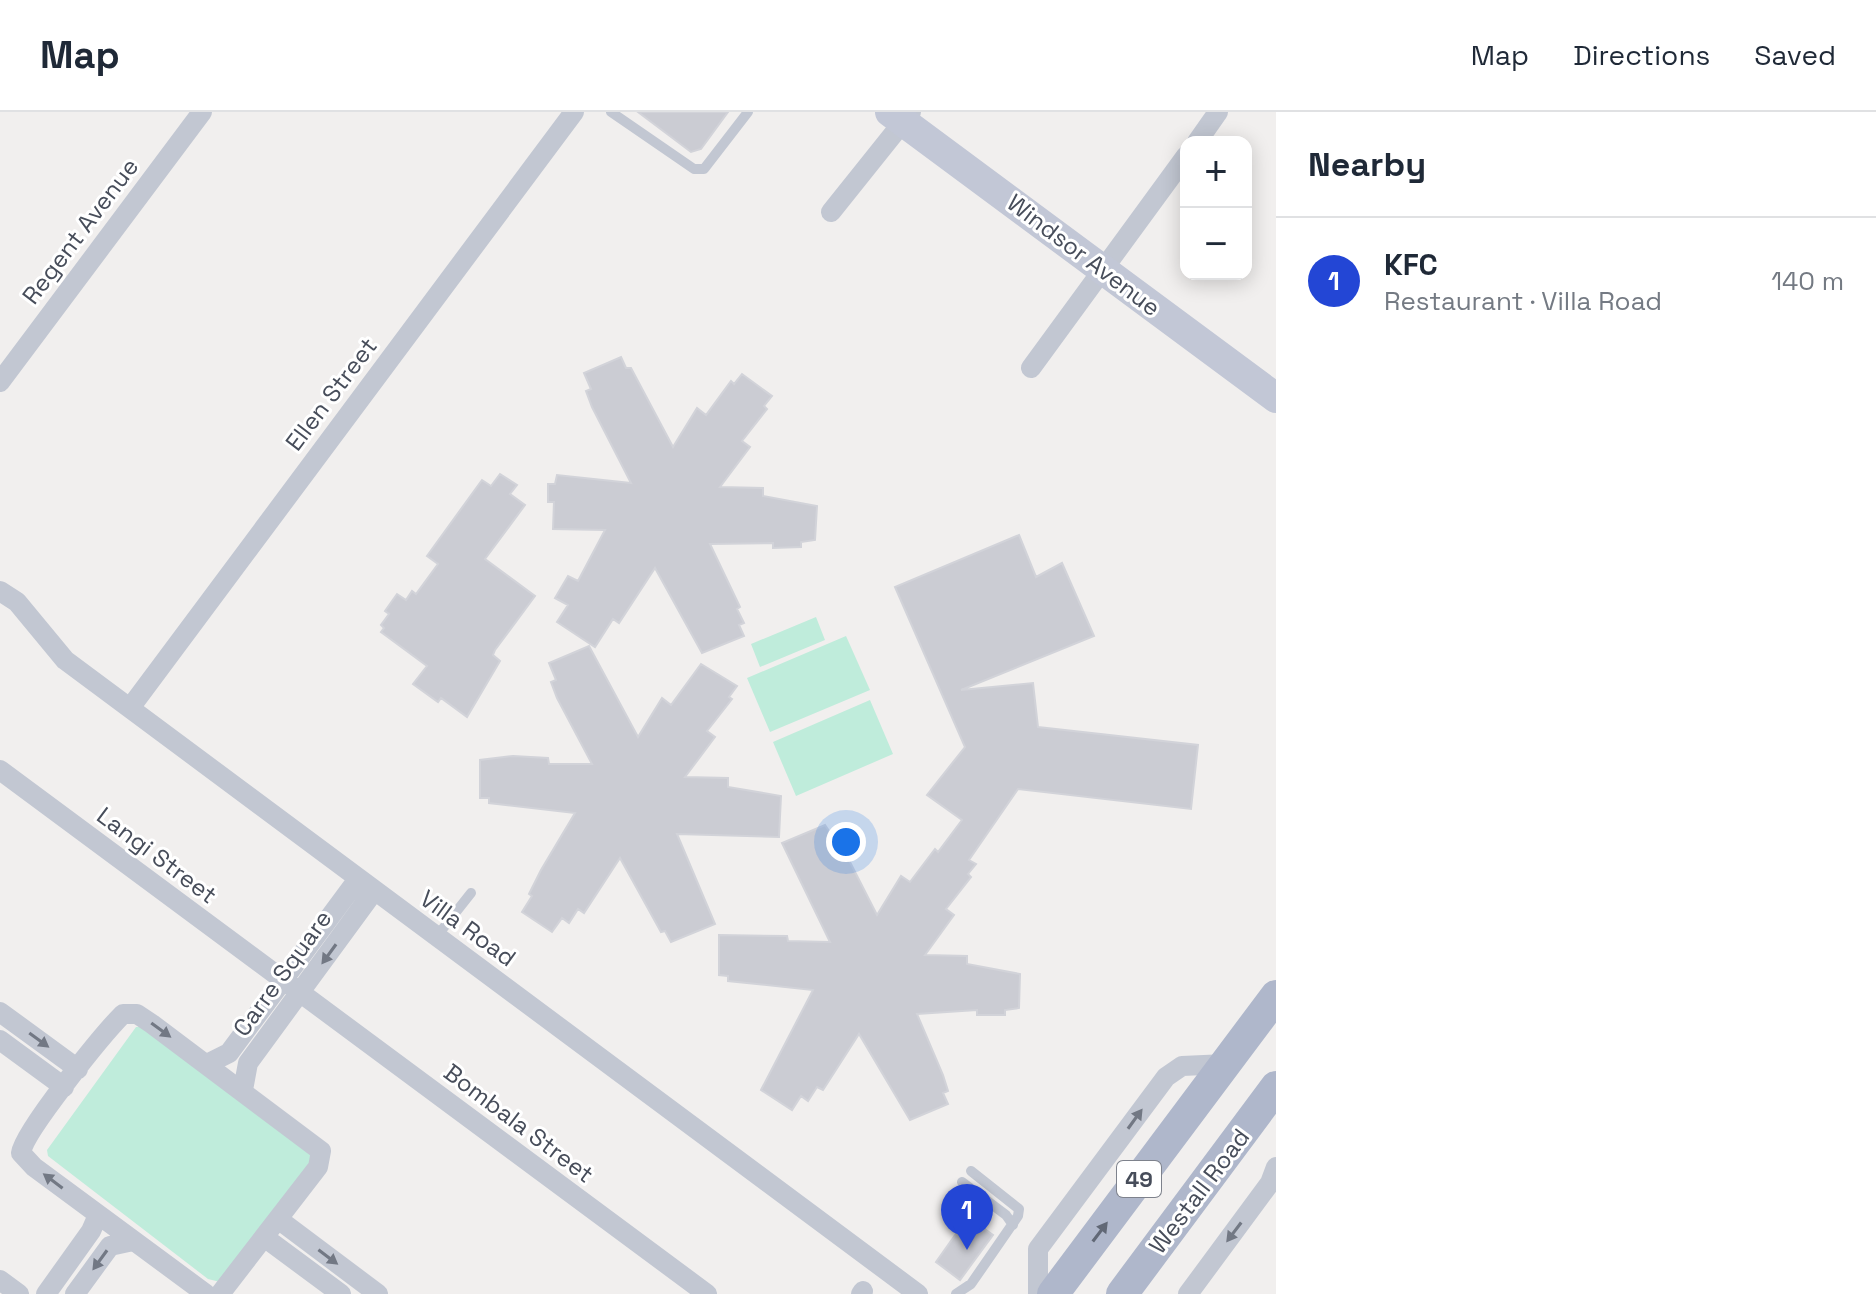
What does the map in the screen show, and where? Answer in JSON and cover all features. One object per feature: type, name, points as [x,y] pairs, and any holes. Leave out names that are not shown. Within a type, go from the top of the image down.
[{"type":"main road","name":"49","points":[[1053,1294],[1273,1006]]},
{"type":"main road","name":"Westall Road","points":[[1122,1294],[1275,1092]]},
{"type":"street","name":"Regent Avenue","points":[[0,382],[202,112]]},
{"type":"street","name":"Ellen Street","points":[[130,708],[574,112]]},
{"type":"street","points":[[1201,136],[1218,112]]},
{"type":"street","points":[[831,212],[902,115]]},
{"type":"street","name":"Windsor Avenue","points":[[902,115],[1276,398]]},
{"type":"street","points":[[1031,368],[1180,164]]},
{"type":"street","name":"Villa Road","points":[[0,591],[17,602],[65,660],[918,1294]]},
{"type":"street","name":"Langi Street","points":[[0,770],[292,987]]},
{"type":"street","name":"Carre Square","points":[[243,1090],[248,1063],[292,987],[366,885]]},
{"type":"street","name":"Carre Square","points":[[207,1064],[229,1053],[292,987]]},
{"type":"street","name":"Bombala Street","points":[[292,987],[707,1294]]},
{"type":"street","points":[[0,1012],[78,1069]]},
{"type":"street","points":[[206,1294],[34,1167],[21,1153],[25,1141],[64,1087],[111,1027],[128,1013],[144,1018],[321,1151],[318,1167],[220,1294]]},
{"type":"street","points":[[0,1040],[64,1087]]},
{"type":"street","points":[[1038,1294],[1038,1249],[1166,1077],[1182,1066],[1226,1064]]},
{"type":"street","name":"Westall Road","points":[[1188,1294],[1270,1183],[1276,1167]]},
{"type":"street","points":[[46,1294],[91,1231],[98,1215]]},
{"type":"street","points":[[278,1219],[378,1294]]},
{"type":"street","points":[[264,1237],[341,1294]]},
{"type":"street","points":[[75,1294],[110,1246],[133,1241]]},
{"type":"street","points":[[0,1280],[19,1294]]},
{"type":"lane","points":[[611,112],[694,169],[704,169],[748,112]]},
{"type":"lane","points":[[437,936],[471,893]]},
{"type":"lane","points":[[956,1294],[971,1284],[1013,1225],[1019,1209],[971,1171]]},
{"type":"lane","points":[[962,1182],[1006,1215],[1013,1225]]},
{"type":"green space","points":[[816,617],[825,640],[760,667],[751,644]]},
{"type":"green space","points":[[846,636],[870,690],[770,732],[747,678]]},
{"type":"green space","points":[[870,700],[893,754],[796,796],[773,742]]},
{"type":"green space","points":[[136,1027],[147,1027],[313,1153],[314,1165],[224,1283],[208,1279],[48,1156],[47,1150]]},
{"type":"building","points":[[638,112],[728,112],[701,149],[691,152]]},
{"type":"building","points":[[621,357],[626,368],[631,368],[673,447],[697,408],[706,415],[731,381],[734,384],[742,374],[772,396],[764,406],[767,409],[742,441],[750,447],[720,487],[763,488],[763,496],[817,506],[815,540],[801,542],[801,547],[773,548],[773,543],[710,544],[740,607],[737,609],[744,623],[739,625],[744,636],[702,653],[655,568],[619,623],[613,619],[595,647],[557,622],[568,605],[555,598],[568,576],[578,581],[605,530],[553,529],[554,502],[548,502],[548,484],[555,484],[557,475],[631,483],[592,407],[586,391],[591,389],[584,373]]},
{"type":"building","points":[[500,474],[517,485],[510,494],[525,505],[485,559],[535,596],[495,650],[493,655],[500,661],[467,717],[441,698],[438,702],[413,684],[427,666],[381,632],[384,628],[381,625],[389,614],[385,611],[397,594],[406,600],[412,591],[416,594],[438,564],[427,556],[482,480],[491,486]]},
{"type":"building","points":[[1019,535],[1036,577],[1062,563],[1094,636],[961,690],[1033,683],[1038,727],[1198,745],[1191,809],[1018,789],[969,860],[976,864],[968,874],[971,877],[946,909],[954,915],[925,955],[967,956],[967,964],[1020,974],[1019,1008],[1005,1010],[1005,1015],[977,1015],[977,1010],[917,1014],[943,1075],[948,1091],[943,1093],[948,1104],[910,1120],[859,1034],[823,1090],[817,1087],[808,1101],[801,1096],[792,1110],[761,1090],[813,990],[728,981],[728,976],[719,975],[719,935],[787,936],[788,941],[830,942],[782,843],[825,825],[850,862],[877,915],[901,876],[910,882],[962,820],[927,795],[965,747],[895,587]]},
{"type":"building","points":[[589,646],[638,737],[662,698],[671,705],[701,664],[737,686],[729,697],[732,699],[707,731],[715,737],[685,777],[728,778],[728,787],[781,796],[779,837],[677,834],[715,924],[671,942],[665,931],[661,932],[620,858],[584,913],[578,909],[569,923],[562,918],[552,932],[522,912],[532,896],[529,894],[541,870],[575,813],[489,803],[489,798],[480,798],[480,760],[513,756],[548,758],[549,764],[592,764],[557,698],[551,682],[556,680],[549,663]]},
{"type":"building","points":[[968,1217],[993,1235],[960,1280],[936,1262]]},
{"type":"place","name":"KFC","points":[[967,1250]]}]
